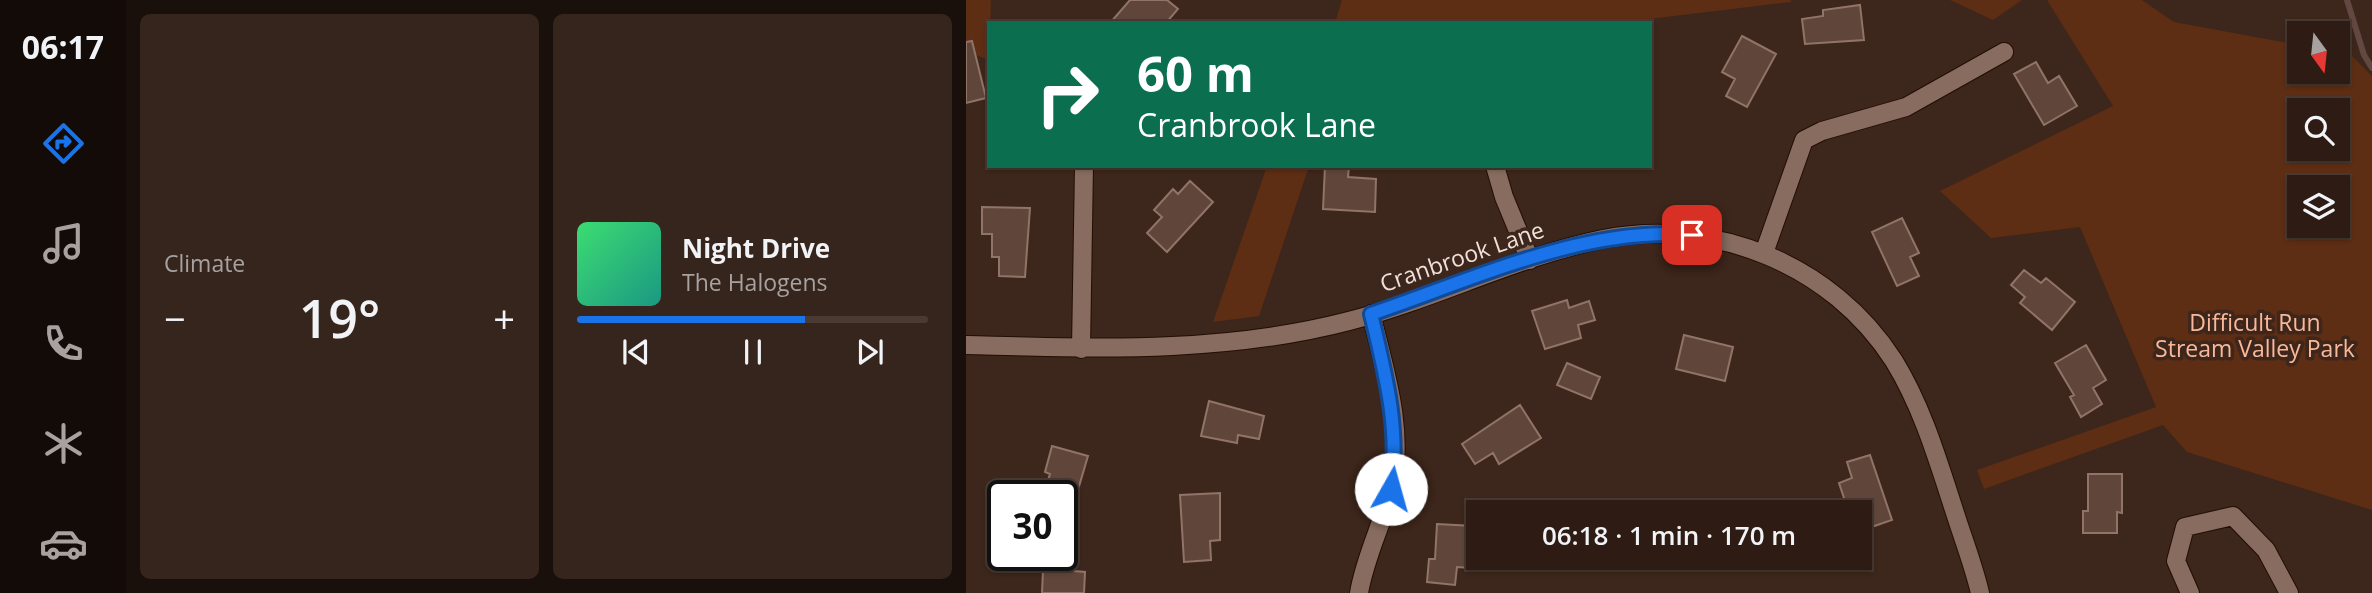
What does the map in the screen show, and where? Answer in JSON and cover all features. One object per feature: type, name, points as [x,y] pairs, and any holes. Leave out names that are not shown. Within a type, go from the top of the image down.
[{"type":"street","points":[[1764,253],[1804,140],[1822,131],[1906,107],[2004,52]]},
{"type":"street","points":[[1081,349],[1084,168]]},
{"type":"street","points":[[1496,168],[1504,197],[1530,260]]},
{"type":"street","name":"Cranbrook Lane","points":[[966,345],[1081,349],[1177,348],[1252,341],[1371,314],[1530,260],[1606,239],[1649,234],[1692,235],[1745,245],[1790,265],[1824,289],[1858,318],[1892,358],[1919,412],[1980,593]]},
{"type":"street","points":[[1359,593],[1391,489],[1395,464],[1393,413],[1371,314]]},
{"type":"street","points":[[2190,593],[2176,561],[2185,527],[2233,516],[2266,550],[2289,593]]},
{"type":"green space","points":[[966,0],[991,0],[990,21],[987,21],[987,59],[966,51]]},
{"type":"green space","points":[[1342,0],[1791,0],[1633,21],[1336,21]]},
{"type":"green space","points":[[1950,0],[2022,0],[1993,20]]},
{"type":"green space","name":"Difficult Run Stream Valley Park","points":[[2047,0],[2142,0],[2174,22],[2287,43],[2287,84],[2350,84],[2350,54],[2372,76],[2372,510],[2187,452],[2163,425],[1984,489],[1977,470],[2156,407],[2080,227],[1991,238],[1940,191],[2113,106]]},
{"type":"green space","points":[[1266,168],[1308,168],[1259,316],[1213,322]]},
{"type":"building","points":[[1130,0],[1167,0],[1178,9],[1168,21],[1112,21]]},
{"type":"building","points":[[1860,5],[1864,40],[1805,44],[1802,19],[1823,16],[1823,10]]},
{"type":"building","points":[[1742,36],[1776,54],[1747,107],[1726,96],[1735,79],[1722,72]]},
{"type":"building","points":[[972,41],[986,98],[966,103],[966,42]]},
{"type":"building","points":[[2036,62],[2048,83],[2059,76],[2077,106],[2044,125],[2014,74]]},
{"type":"building","points":[[1325,168],[1349,168],[1348,177],[1376,179],[1375,212],[1323,209]]},
{"type":"building","points":[[1190,181],[1213,202],[1167,252],[1147,233],[1162,217],[1154,210],[1173,189],[1178,194]]},
{"type":"building","points":[[982,207],[1030,208],[1025,277],[999,276],[999,257],[992,257],[992,234],[982,234]]},
{"type":"building","points":[[1902,218],[1919,253],[1910,257],[1919,276],[1897,286],[1872,232]]},
{"type":"building","points":[[2024,270],[2041,283],[2046,278],[2075,302],[2052,330],[2020,303],[2025,297],[2011,285]]},
{"type":"building","points":[[1567,300],[1569,308],[1589,301],[1595,320],[1578,325],[1581,338],[1545,349],[1532,311]]},
{"type":"building","points":[[1684,335],[1733,347],[1725,381],[1676,369]]},
{"type":"building","points":[[2086,345],[2106,380],[2093,388],[2102,404],[2081,417],[2070,397],[2074,395],[2055,363]]},
{"type":"building","points":[[1567,363],[1600,377],[1591,399],[1557,385]]},
{"type":"building","points":[[1209,401],[1264,416],[1259,439],[1238,435],[1237,443],[1201,436]]},
{"type":"building","points":[[1520,405],[1541,438],[1499,464],[1493,453],[1475,464],[1462,444]]},
{"type":"building","points":[[1052,446],[1088,456],[1078,490],[1078,480],[1048,480],[1050,474],[1045,472]]},
{"type":"building","points":[[1870,455],[1892,520],[1872,527],[1872,500],[1845,500],[1839,483],[1852,478],[1847,462]]},
{"type":"building","points":[[2088,474],[2122,474],[2122,513],[2117,512],[2117,533],[2083,533],[2083,511],[2088,511]]},
{"type":"building","points":[[1220,493],[1220,540],[1210,541],[1211,560],[1184,562],[1180,495]]},
{"type":"building","points":[[1437,524],[1466,526],[1466,568],[1457,567],[1455,585],[1427,582],[1429,559],[1435,559]]},
{"type":"building","points":[[1043,571],[1085,572],[1084,593],[1042,593]]},
{"type":"waterway","points":[[2347,0],[2364,55],[2372,68]]},
{"type":"route","points":[[1391,489],[1395,464],[1393,413],[1371,314],[1564,248],[1649,234],[1692,235]]}]
